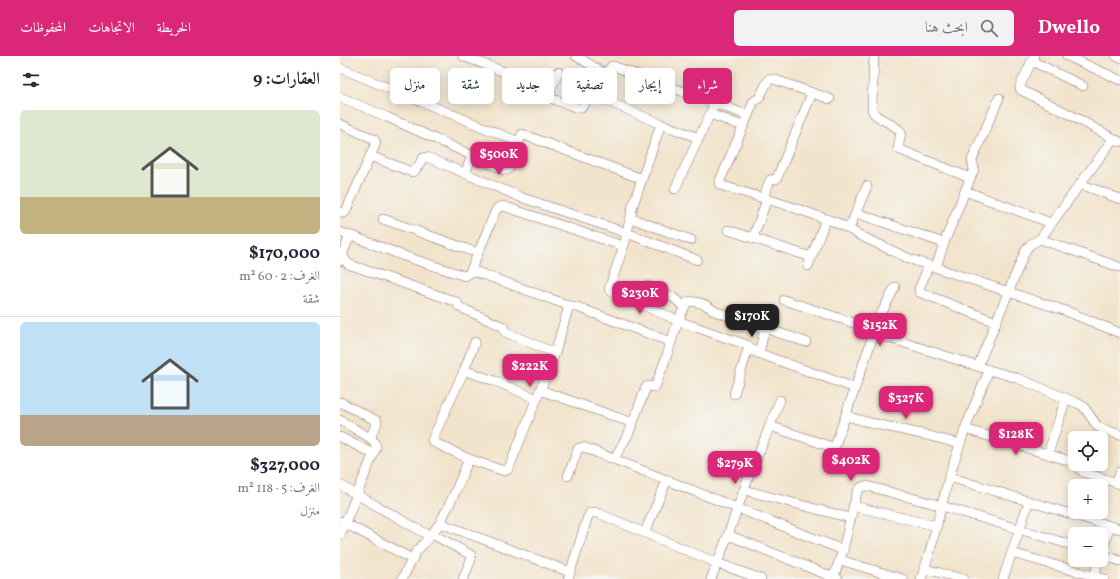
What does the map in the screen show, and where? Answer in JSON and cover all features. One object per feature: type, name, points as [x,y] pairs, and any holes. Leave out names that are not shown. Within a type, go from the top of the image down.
[{"type":"street","points":[[463,56],[502,71]]},
{"type":"street","points":[[576,56],[596,68]]},
{"type":"street","points":[[874,56],[873,111],[877,116],[901,132],[898,149],[970,178]]},
{"type":"street","points":[[1067,56],[1120,80]]},
{"type":"street","points":[[1116,56],[1120,58]]},
{"type":"street","points":[[978,366],[1026,249],[1028,246],[1040,239],[1080,184],[1117,140],[1021,90],[1020,86],[1033,58],[1083,86]]},
{"type":"street","points":[[609,68],[613,66],[683,91]]},
{"type":"street","points":[[340,68],[519,142]]},
{"type":"street","points":[[554,84],[558,72]]},
{"type":"street","points":[[830,99],[771,78],[759,98],[753,102],[719,184],[721,186],[826,219],[910,259],[1066,311],[1120,333]]},
{"type":"street","points":[[753,238],[770,180],[778,178],[812,93]]},
{"type":"street","points":[[340,97],[504,170],[509,168],[522,134],[642,179]]},
{"type":"street","points":[[996,322],[919,292],[919,289],[933,266],[944,243],[974,169],[972,160],[999,98]]},
{"type":"street","points":[[567,104],[579,108],[584,104]]},
{"type":"street","points":[[615,104],[699,138]]},
{"type":"street","points":[[675,189],[715,104]]},
{"type":"street","points":[[718,104],[747,115]]},
{"type":"street","points":[[710,114],[743,126]]},
{"type":"street","points":[[340,124],[376,140],[346,211],[344,213],[340,212]]},
{"type":"street","points":[[662,124],[642,179],[630,218],[627,234],[609,289],[612,292],[678,320],[749,346],[755,352],[855,388]]},
{"type":"street","points":[[370,156],[412,172],[415,171],[423,158],[427,157],[520,196],[697,260]]},
{"type":"street","points":[[465,173],[472,156]]},
{"type":"street","points":[[1080,184],[1120,199]]},
{"type":"street","points":[[849,229],[867,186]]},
{"type":"street","points":[[965,191],[1051,224]]},
{"type":"street","points":[[340,232],[404,256],[465,276],[470,274],[496,210],[501,206],[623,246]]},
{"type":"street","points":[[856,213],[944,243]]},
{"type":"street","points":[[630,218],[691,240]]},
{"type":"street","points":[[383,219],[478,253]]},
{"type":"street","points":[[728,230],[753,238],[809,262],[826,219]]},
{"type":"street","points":[[351,236],[341,259],[348,264],[457,302],[459,307],[504,327],[506,332],[555,353]]},
{"type":"street","points":[[1040,239],[1119,267]]},
{"type":"street","points":[[471,270],[671,342]]},
{"type":"street","points":[[648,286],[674,298],[684,307]]},
{"type":"street","points":[[770,426],[832,448],[836,445],[878,320],[895,287]]},
{"type":"street","points":[[784,300],[989,370],[1017,378],[1083,406],[1098,428],[1120,435]]},
{"type":"street","points":[[614,459],[629,433],[646,388],[648,386],[655,387],[656,385],[678,320],[686,302],[691,301],[709,306],[714,310],[806,342]]},
{"type":"street","points":[[475,342],[464,371],[432,440],[433,442],[469,459],[502,470],[507,470],[555,353],[568,306]]},
{"type":"street","points":[[759,353],[765,328]]},
{"type":"street","points":[[734,394],[749,346]]},
{"type":"street","points":[[921,579],[937,526],[949,476],[965,429],[989,370]]},
{"type":"street","points":[[464,371],[633,423]]},
{"type":"street","points":[[1048,454],[1066,398]]},
{"type":"street","points":[[711,579],[749,476],[780,400]]},
{"type":"street","points":[[340,402],[377,421],[370,438]]},
{"type":"street","points":[[846,416],[871,424],[918,433],[960,444]]},
{"type":"street","points":[[340,420],[370,438],[374,441],[376,446],[357,494],[342,522],[340,536]]},
{"type":"street","points":[[965,429],[1068,461]]},
{"type":"street","points":[[340,437],[373,454]]},
{"type":"street","points":[[568,476],[580,448],[583,447],[843,550]]},
{"type":"street","points":[[402,579],[418,548],[440,523],[469,459]]},
{"type":"street","points":[[1082,471],[1118,483],[1120,472]]},
{"type":"street","points":[[949,476],[1120,530]]},
{"type":"street","points":[[645,532],[667,480]]},
{"type":"street","points":[[340,485],[431,535],[471,555],[471,560],[463,579]]},
{"type":"street","points":[[728,535],[835,579],[853,506],[859,488],[864,486],[942,506],[1068,544]]},
{"type":"street","points":[[744,490],[850,518]]},
{"type":"street","points":[[1004,579],[1029,501]]},
{"type":"street","points":[[853,506],[937,526]]},
{"type":"street","points":[[440,523],[569,575],[587,519],[590,513],[595,512],[717,563],[761,579]]},
{"type":"street","points":[[342,522],[412,559]]},
{"type":"street","points":[[1108,532],[1110,526]]},
{"type":"street","points":[[1012,553],[1104,579]]},
{"type":"street","points":[[1108,557],[1120,561]]},
{"type":"street","points":[[840,560],[903,579]]},
{"type":"street","points":[[1094,577],[1097,567]]},
{"type":"street","points":[[925,569],[964,579]]}]
